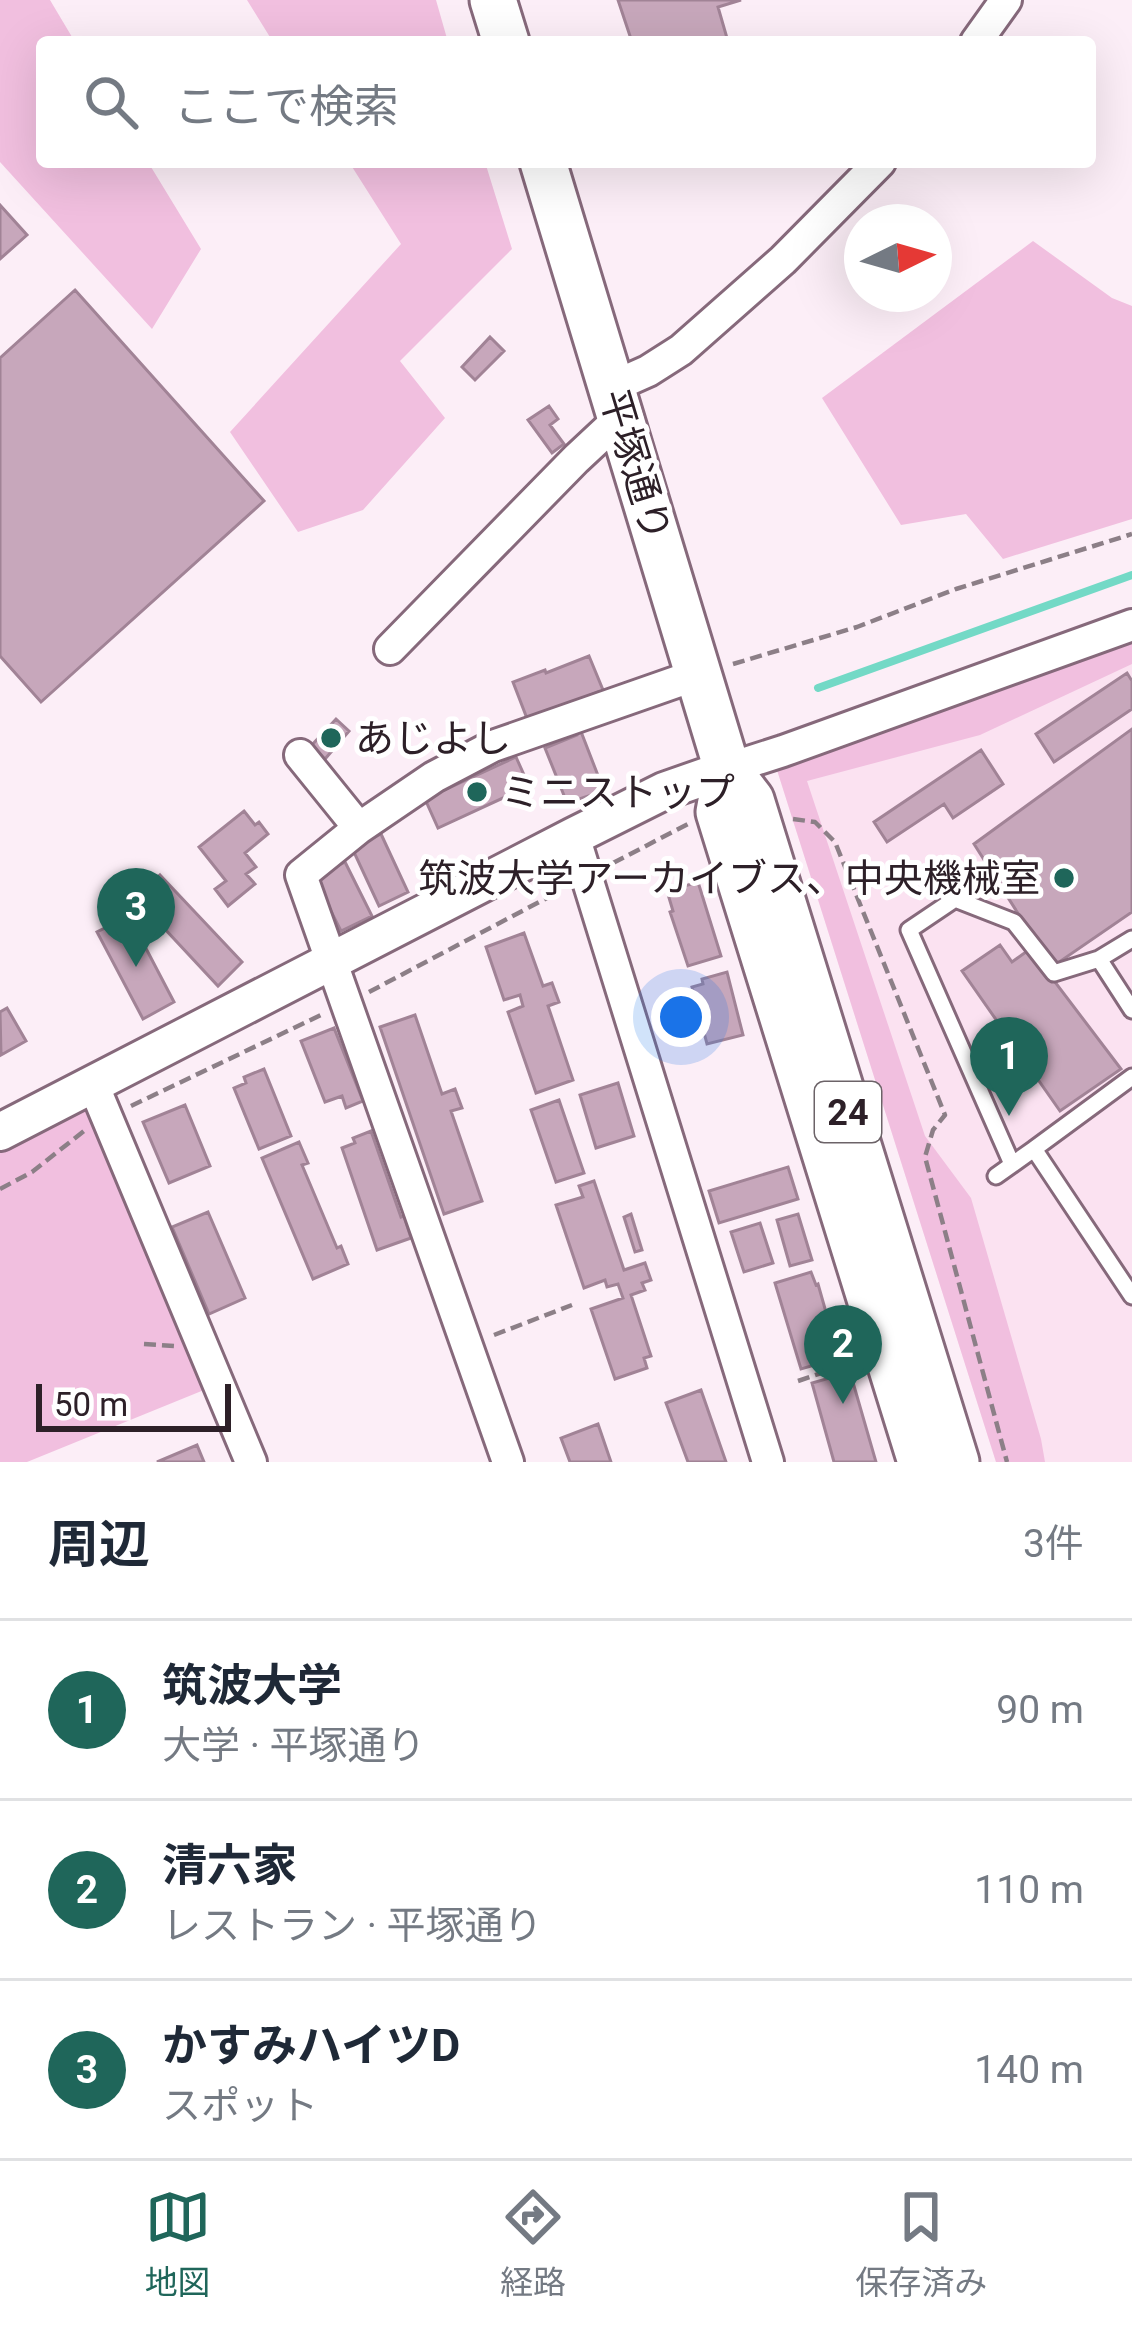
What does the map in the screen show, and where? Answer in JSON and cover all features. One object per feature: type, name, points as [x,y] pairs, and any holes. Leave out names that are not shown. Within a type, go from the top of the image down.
[{"type":"main road","points":[[493,0],[504,36]]},
{"type":"main road","name":"平塚通り","points":[[545,168],[728,769],[751,800],[956,1462]]},
{"type":"main road","name":"平塚通り","points":[[728,769],[719,812],[921,1462]]},
{"type":"street","points":[[980,36],[1006,0]]},
{"type":"street","points":[[390,649],[560,475],[616,402],[783,260],[874,168]]},
{"type":"street","points":[[0,1132],[664,791],[1132,626]]},
{"type":"street","points":[[508,1462],[301,875],[359,828],[434,778],[494,746],[699,674]]},
{"type":"street","points":[[300,755],[359,828]]},
{"type":"street","points":[[574,836],[769,1462]]},
{"type":"street","points":[[93,1084],[251,1462]]},
{"type":"lane","points":[[1012,1164],[909,929],[955,898],[1014,922],[1054,973],[1099,959],[1132,939]]},
{"type":"lane","points":[[1099,959],[1132,1010]]},
{"type":"lane","points":[[996,1176],[1132,1076]]},
{"type":"lane","points":[[1034,1149],[1132,1296]]},
{"type":"path","points":[[699,674],[857,627],[956,589],[1132,534]]},
{"type":"path","points":[[784,820],[815,822],[835,842],[945,1115],[933,1130],[925,1156],[1006,1462]]},
{"type":"path","points":[[466,1346],[572,1305]]},
{"type":"path","points":[[798,1381],[862,1360]]},
{"type":"shaded area","points":[[0,0],[50,0],[71,36],[36,36],[36,168],[152,168],[201,249],[152,329],[0,162]]},
{"type":"shaded area","points":[[247,0],[436,0],[446,36],[269,36]]},
{"type":"shaded area","points":[[353,168],[487,168],[512,249],[400,361],[445,418],[363,510],[298,532],[230,432],[401,244]]},
{"type":"shaded area","points":[[1033,241],[1112,298],[1132,306],[1132,519],[1003,559],[966,514],[901,525],[822,398],[938,312],[952,312],[952,301]]},
{"type":"shaded area","points":[[1132,635],[1132,1462],[996,1462],[777,770]]},
{"type":"shaded area","points":[[1132,635],[1132,664],[980,735],[807,781],[925,1136],[971,1198],[1041,1439],[1045,1462],[996,1462],[777,770]]},
{"type":"shaded area","points":[[80,1108],[93,1116],[204,1390],[27,1462],[0,1462],[0,1149]]},
{"type":"building","points":[[618,0],[741,0],[718,7],[726,36],[630,36]]},
{"type":"building","points":[[0,205],[27,235],[0,259]]},
{"type":"building","points":[[75,290],[264,501],[41,702],[0,656],[0,358]]},
{"type":"building","points":[[490,337],[504,351],[475,380],[462,367]]},
{"type":"building","points":[[549,406],[558,419],[550,425],[564,444],[552,453],[528,420]]},
{"type":"building","points":[[589,656],[603,690],[528,721],[513,682]]},
{"type":"building","points":[[1127,673],[1132,681],[1132,709],[1054,762],[1036,734]]},
{"type":"building","name":"あじよし","points":[[336,719],[349,731],[325,759],[311,746]]},
{"type":"building","points":[[580,729],[604,791],[567,803],[545,748],[577,735]]},
{"type":"building","name":"筑波大学アーカイブス、中央機械室","points":[[1132,729],[1132,912],[1052,967],[974,844]]},
{"type":"building","points":[[981,750],[1003,784],[953,818],[944,804],[887,842],[874,822]]},
{"type":"building","name":"ミニストップ","points":[[516,757],[529,786],[438,828],[425,799]]},
{"type":"building","points":[[244,811],[268,834],[245,853],[256,867],[246,874],[255,884],[228,906],[215,889],[226,881],[199,847]]},
{"type":"building","points":[[381,834],[408,892],[379,906],[352,848]]},
{"type":"building","points":[[345,862],[372,916],[341,931],[314,878]]},
{"type":"building","points":[[160,875],[242,962],[218,986],[136,898]]},
{"type":"building","points":[[698,882],[721,956],[688,966],[667,891]]},
{"type":"building","points":[[129,916],[174,1002],[143,1019],[97,932]]},
{"type":"building","points":[[524,933],[543,986],[552,983],[559,1002],[548,1006],[573,1080],[536,1093],[508,1012],[523,1006],[520,995],[504,1000],[486,947]]},
{"type":"building","points":[[1000,945],[1012,962],[1030,949],[1121,1069],[1060,1111],[962,971]]},
{"type":"building","points":[[727,972],[743,1035],[707,1044],[692,987]]},
{"type":"building","points":[[7,1008],[26,1041],[1,1055],[0,1012]]},
{"type":"building","points":[[415,1015],[442,1094],[455,1089],[462,1108],[451,1111],[482,1201],[444,1214],[380,1027]]},
{"type":"building","points":[[334,1028],[363,1101],[346,1108],[342,1096],[325,1102],[301,1041]]},
{"type":"building","points":[[264,1069],[291,1136],[259,1149],[234,1088],[246,1083],[244,1077]]},
{"type":"building","points":[[618,1083],[634,1136],[596,1148],[580,1095]]},
{"type":"building","points":[[559,1100],[584,1173],[556,1182],[531,1110]]},
{"type":"building","points":[[185,1105],[210,1166],[169,1183],[143,1122]]},
{"type":"building","points":[[371,1131],[411,1238],[377,1250],[342,1148]]},
{"type":"building","points":[[299,1142],[308,1163],[302,1165],[348,1264],[313,1279],[262,1158]]},
{"type":"building","points":[[788,1167],[798,1199],[719,1223],[709,1191]]},
{"type":"building","points":[[594,1181],[624,1270],[645,1263],[651,1280],[642,1283],[645,1290],[631,1295],[651,1356],[644,1358],[647,1368],[615,1379],[591,1309],[623,1298],[618,1284],[607,1287],[605,1280],[584,1288],[556,1205],[583,1197],[579,1186]]},
{"type":"building","points":[[208,1212],[245,1298],[209,1314],[172,1227]]},
{"type":"building","points":[[631,1214],[642,1250],[635,1252],[624,1217]]},
{"type":"building","points":[[798,1214],[812,1260],[790,1266],[777,1220]]},
{"type":"building","points":[[760,1223],[773,1263],[744,1272],[731,1232]]},
{"type":"building","points":[[811,1272],[839,1358],[801,1369],[775,1283]]},
{"type":"building","points":[[850,1372],[876,1462],[834,1462],[812,1383]]},
{"type":"building","points":[[701,1390],[726,1462],[688,1462],[666,1403]]},
{"type":"building","points":[[598,1424],[611,1462],[570,1462],[561,1438]]},
{"type":"building","points":[[197,1445],[204,1462],[157,1462]]},
{"type":"waterway","points":[[818,688],[1132,575]]},
{"type":"place","name":"あじよし","points":[[331,738]]},
{"type":"place","name":"ミニストップ","points":[[477,792]]},
{"type":"place","name":"筑波大学アーカイブス、中央機械室","points":[[1064,878]]},
{"type":"place","name":"かすみハイツD","points":[[136,967]]},
{"type":"place","name":"筑波大学","points":[[1009,1116]]},
{"type":"place","name":"清六家","points":[[843,1404]]}]
